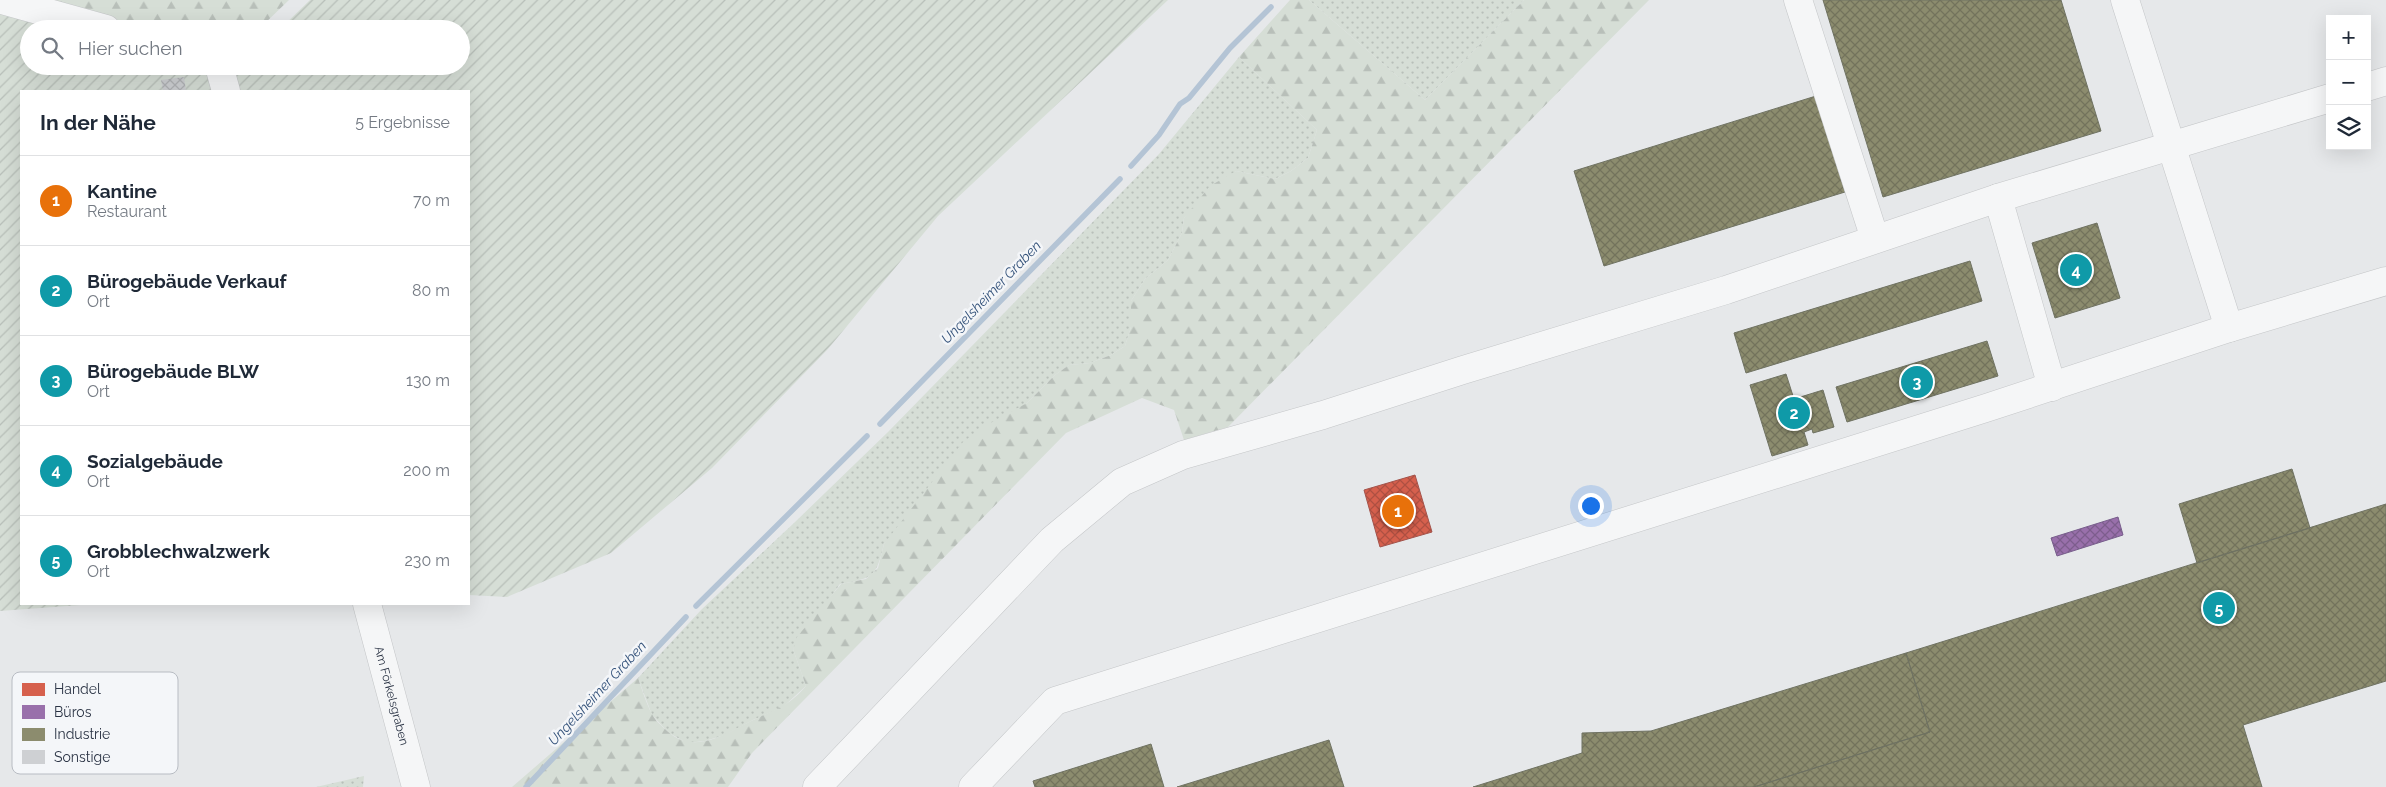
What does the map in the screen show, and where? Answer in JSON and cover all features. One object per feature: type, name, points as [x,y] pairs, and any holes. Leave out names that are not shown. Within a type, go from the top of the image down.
[{"type":"street","points":[[2,0],[74,20]]},
{"type":"street","points":[[1798,0],[1875,239]]},
{"type":"street","points":[[2125,0],[2230,328]]},
{"type":"street","points":[[221,75],[226,90]]},
{"type":"street","points":[[2371,86],[2386,81]]},
{"type":"street","points":[[817,787],[1052,540],[1122,482],[1183,455],[1323,415],[1463,370],[1726,290],[1998,198],[2172,144],[2326,99]]},
{"type":"street","points":[[1998,198],[2052,387]]},
{"type":"street","points":[[973,787],[1055,701],[2052,387],[2230,328],[2386,281]]},
{"type":"street","name":"Am Förkelsgraben","points":[[367,605],[416,787]]},
{"type":"green space","points":[[29,0],[289,0],[268,20],[103,20]]},
{"type":"green space","points":[[310,0],[1168,0],[938,216],[828,349],[712,468],[611,553],[507,597],[470,595],[470,90],[20,90],[20,605],[81,605],[0,611],[0,9],[36,20],[20,20],[20,75],[470,75],[470,20],[289,20]]},
{"type":"green space","points":[[1290,0],[1309,0],[1425,100],[1524,0],[1649,0],[1228,427],[1184,440],[1174,410],[1142,398],[1066,433],[752,753],[728,787],[512,787],[638,678],[656,720],[674,737],[696,742],[718,737],[780,707],[793,699],[806,686],[793,649],[797,637],[841,584],[866,579],[878,568],[884,544],[963,442],[985,426],[1027,403],[1055,375],[1069,365],[1090,363],[1111,355],[1125,346],[1131,327],[1131,301],[1145,279],[1168,260],[1182,233],[1184,218],[1210,186],[1236,171],[1275,179],[1291,171],[1308,158],[1317,130],[1239,57]]},
{"type":"green space","points":[[1309,0],[1524,0],[1425,100]]},
{"type":"green space","points":[[1239,57],[1317,130],[1308,158],[1291,171],[1275,179],[1236,171],[1184,218],[1182,233],[1168,260],[1145,279],[1131,301],[1131,327],[1125,346],[1111,355],[1090,363],[1069,365],[1055,375],[1027,403],[1009,414],[884,544],[879,563],[872,574],[860,580],[840,584],[793,649],[806,686],[783,707],[725,735],[705,741],[687,743],[669,733],[652,715],[638,678],[702,609],[888,432],[1159,154]]},
{"type":"green space","points":[[364,776],[363,787],[316,787]]},
{"type":"building: Handel","points":[[1415,475],[1432,532],[1380,547],[1364,490]]},
{"type":"building: Büros","points":[[2118,517],[2123,535],[2057,556],[2051,538]]},
{"type":"building: Industrie","points":[[1823,0],[2061,0],[2101,131],[1883,197]]},
{"type":"building: Industrie","points":[[1816,96],[1845,192],[1604,266],[1574,171]]},
{"type":"building: Industrie","points":[[2097,223],[2120,298],[2055,318],[2032,243]]},
{"type":"building: Industrie","points":[[1970,261],[1982,301],[1746,373],[1734,333]]},
{"type":"building: Industrie","points":[[1987,341],[1998,376],[1847,422],[1836,387]]},
{"type":"building: Industrie","points":[[1786,374],[1794,399],[1823,390],[1834,427],[1813,433],[1812,429],[1804,432],[1808,445],[1772,456],[1750,385]]},
{"type":"building: Industrie","points":[[2292,469],[2310,528],[2197,563],[2179,504]]},
{"type":"building: Industrie","points":[[2386,504],[2386,681],[2243,725],[2262,787],[1754,787],[1930,732],[1906,653]]},
{"type":"building: Industrie","points":[[1906,653],[1930,732],[1754,787],[1473,787],[1582,753],[1582,733],[1651,731]]},
{"type":"building: Industrie","points":[[1329,740],[1344,787],[1177,787]]},
{"type":"building: Industrie","points":[[1151,744],[1164,787],[1035,787],[1033,781]]},
{"type":"building: Sonstige","points":[[184,77],[186,90],[163,90],[161,80]]},
{"type":"waterway","name":"Ungelsheimer Graben","points":[[1131,166],[1159,135],[1180,104],[1189,98],[1230,48],[1271,7]]},
{"type":"waterway","name":"Ungelsheimer Graben","points":[[880,424],[1120,179]]},
{"type":"waterway","name":"Ungelsheimer Graben","points":[[696,606],[867,436]]},
{"type":"waterway","name":"Ungelsheimer Graben","points":[[526,787],[686,617]]},
{"type":"place","name":"Sozialgebäude","points":[[2076,270]]},
{"type":"place","name":"Bürogebäude BLW","points":[[1917,382]]},
{"type":"place","name":"Bürogebäude Verkauf","points":[[1794,413]]},
{"type":"place","name":"Kantine","points":[[1398,511]]},
{"type":"place","name":"Grobblechwalzwerk","points":[[2219,608]]}]
